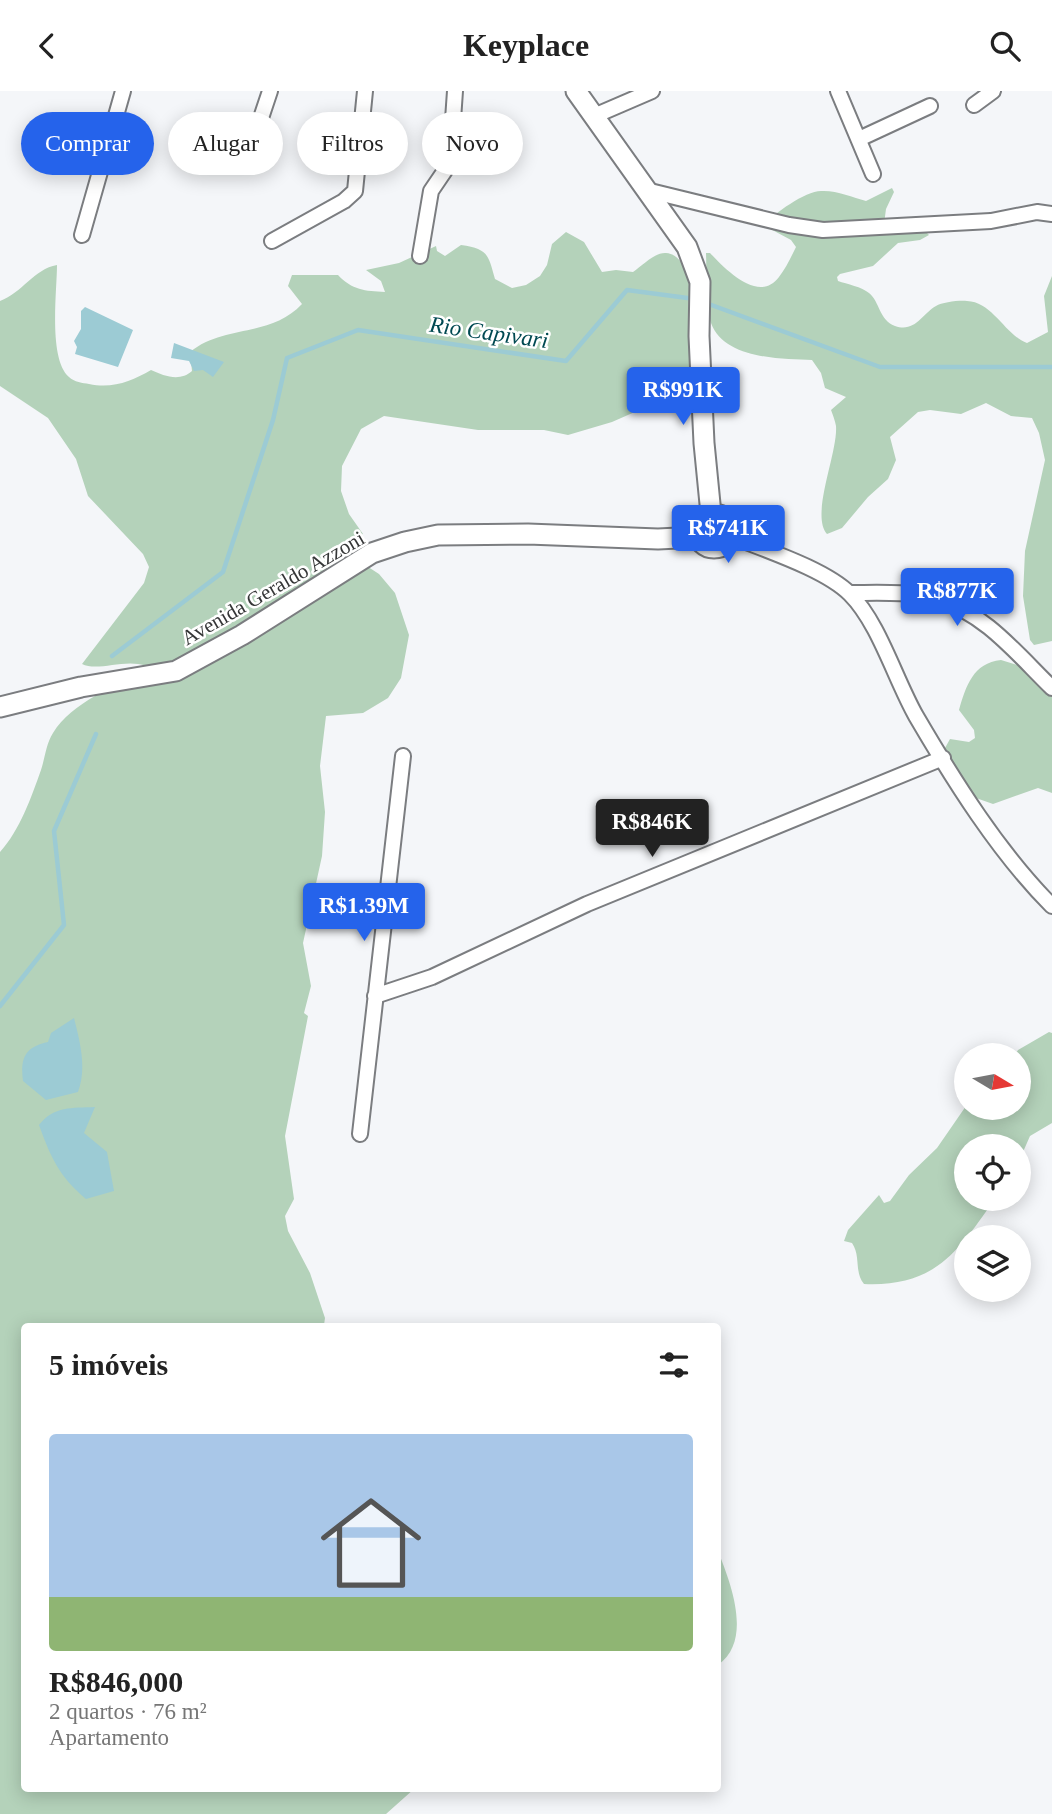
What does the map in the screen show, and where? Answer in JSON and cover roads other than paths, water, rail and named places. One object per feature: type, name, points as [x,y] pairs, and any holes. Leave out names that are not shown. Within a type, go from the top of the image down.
[{"type":"street","points":[[82,235],[123,91]]},
{"type":"street","points":[[263,112],[270,91]]},
{"type":"street","points":[[272,241],[344,201],[355,191],[365,91]]},
{"type":"street","points":[[420,256],[432,191],[450,163],[456,91]]},
{"type":"street","points":[[576,91],[687,247],[700,282],[699,336],[706,487],[711,514]]},
{"type":"street","points":[[594,116],[652,91]]},
{"type":"street","points":[[838,91],[873,174]]},
{"type":"street","points":[[974,105],[993,91]]},
{"type":"street","points":[[859,139],[930,106]]},
{"type":"street","points":[[646,190],[789,225],[822,230],[991,221],[1037,212],[1052,214]]},
{"type":"street","points":[[711,514],[722,515],[731,524],[731,536],[718,548],[706,546],[698,537],[701,520],[711,514]]},
{"type":"street","name":"Avenida Geraldo Azzoni","points":[[0,708],[81,687],[176,671],[242,635],[372,553],[405,542],[438,535],[528,534],[658,539],[698,537]]},
{"type":"street","points":[[731,536],[831,579],[850,593],[867,614],[915,715],[1005,852],[1052,907]]},
{"type":"street","points":[[850,593],[916,596],[938,600],[955,607],[995,631],[1052,688]]},
{"type":"street","points":[[360,1135],[403,756]]},
{"type":"street","points":[[376,996],[432,977],[587,904],[943,758]]},
{"type":"water","points":[[85,307],[133,330],[118,367],[75,354],[77,347],[74,341],[81,329],[81,311]]},
{"type":"water","points":[[174,343],[224,362],[213,377],[203,370],[194,371],[189,361],[171,358]]},
{"type":"water","points":[[74,1018],[82,1064],[78,1092],[46,1100],[23,1081],[24,1060],[29,1050],[48,1042],[51,1033]]},
{"type":"water","points":[[95,1107],[84,1133],[107,1152],[114,1191],[86,1199],[57,1166],[39,1125],[57,1111]]},
{"type":"waterway","name":"Rio Capivari","points":[[112,656],[223,572],[273,420],[287,358],[358,330],[566,361],[627,290],[695,299]]},
{"type":"waterway","name":"Rio Capivari","points":[[706,303],[880,367],[1052,367]]},
{"type":"waterway","name":"Rio Capivari","points":[[0,1006],[64,925],[54,831],[96,734]]}]
